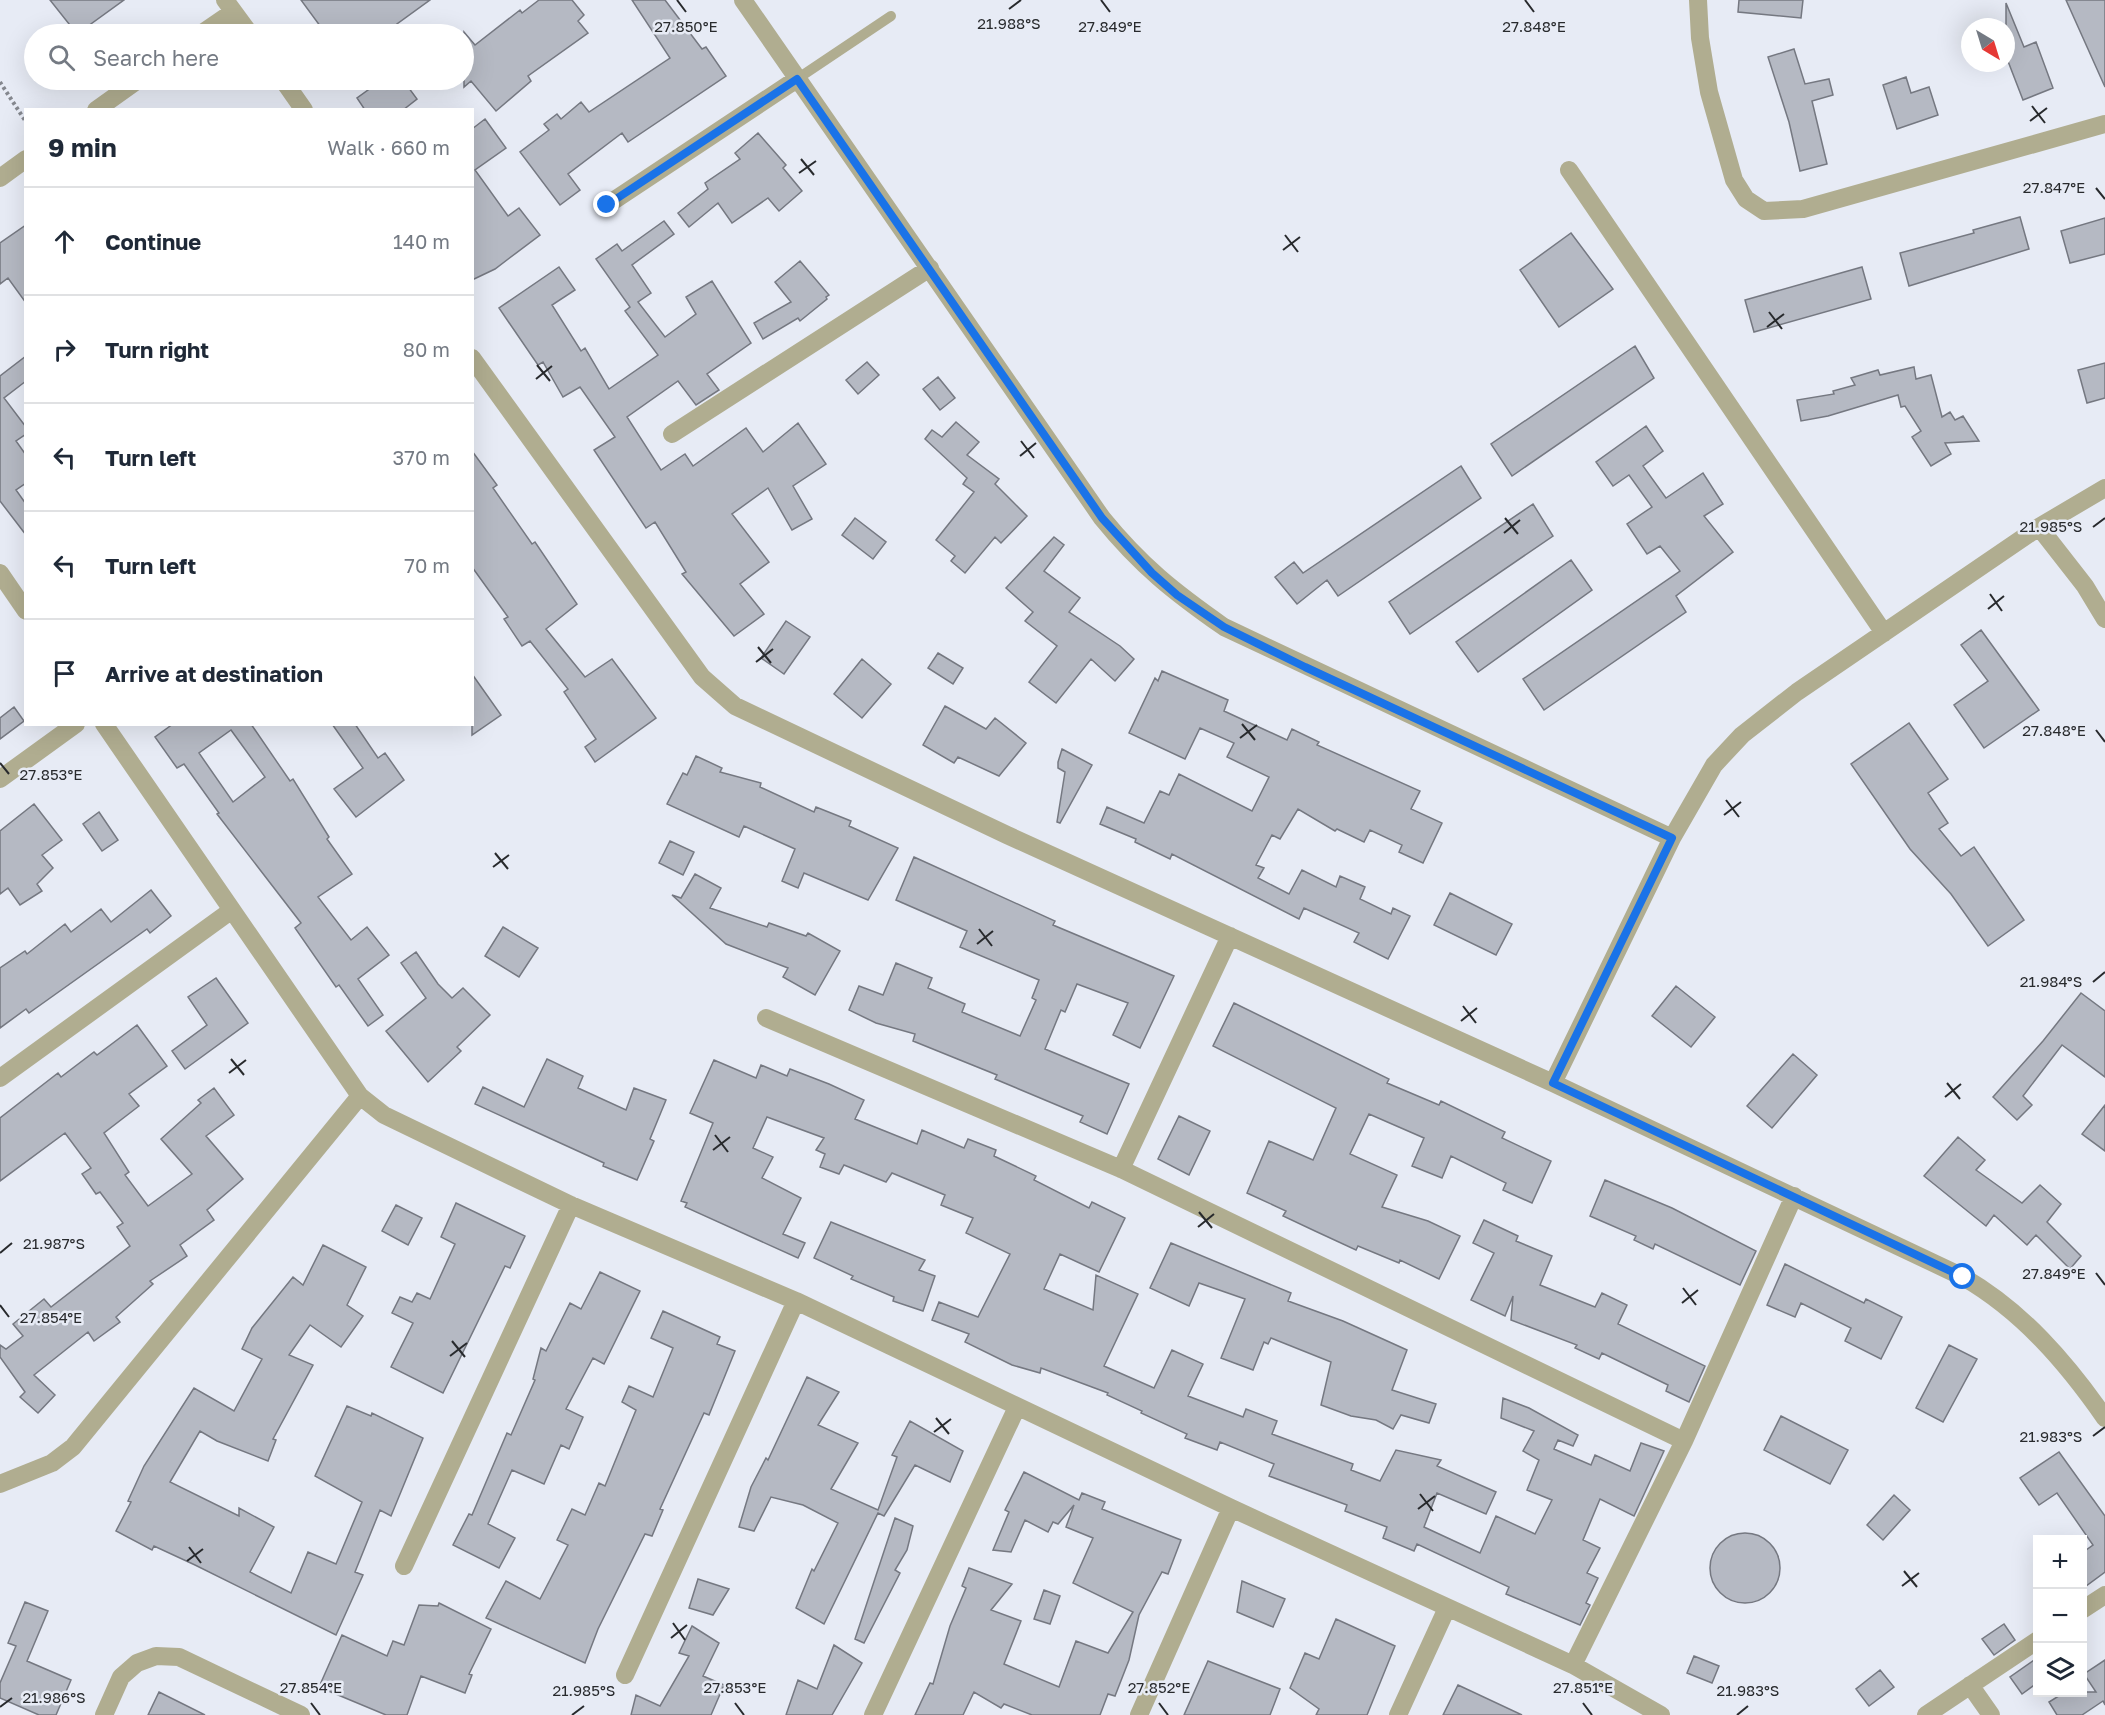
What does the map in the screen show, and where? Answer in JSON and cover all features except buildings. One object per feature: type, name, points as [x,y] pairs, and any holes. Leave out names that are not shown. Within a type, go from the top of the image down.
[{"type":"street","points":[[742,0],[1102,518],[1125,546],[1177,595],[1224,627],[1305,667],[1672,838]]},
{"type":"street","points":[[1698,0],[1700,38],[1709,92],[1734,180],[1746,199],[1764,211],[1803,209],[2105,124]]},
{"type":"street","points":[[211,24],[229,6],[242,24]]},
{"type":"street","points":[[607,205],[797,79]]},
{"type":"street","points":[[99,108],[124,90]]},
{"type":"street","points":[[290,90],[303,108]]},
{"type":"street","points":[[0,177],[24,161]]},
{"type":"street","points":[[1569,170],[1884,633]]},
{"type":"street","points":[[672,434],[930,268]]},
{"type":"street","points":[[474,361],[695,667],[718,692],[760,719],[1553,1083],[1794,1196],[1990,1293],[2051,1348],[2105,1418]]},
{"type":"street","points":[[1553,1083],[1672,838],[1714,765],[1742,735],[1797,692],[2039,526],[2105,488]]},
{"type":"street","points":[[2039,526],[2085,586],[2105,619]]},
{"type":"street","points":[[0,573],[24,608]]},
{"type":"street","points":[[0,779],[73,726]]},
{"type":"street","points":[[105,726],[360,1096],[384,1115],[571,1205],[796,1301],[1231,1508],[1574,1665],[1661,1715]]},
{"type":"street","points":[[0,1078],[232,910]]},
{"type":"street","points":[[1121,1169],[1230,936]]},
{"type":"street","points":[[766,1018],[1121,1169],[1684,1441]]},
{"type":"street","points":[[0,1484],[52,1462],[73,1447],[360,1096]]},
{"type":"street","points":[[1574,1665],[1684,1441],[1794,1196]]},
{"type":"street","points":[[404,1566],[571,1205]]},
{"type":"street","points":[[625,1675],[796,1301]]},
{"type":"street","points":[[873,1715],[1017,1407]]},
{"type":"street","points":[[1139,1715],[1231,1508]]},
{"type":"street","points":[[2087,1607],[2105,1595]]},
{"type":"street","points":[[1398,1715],[1447,1608]]},
{"type":"street","points":[[1926,1715],[2033,1643]]},
{"type":"street","points":[[104,1715],[121,1677],[137,1663],[156,1656],[179,1657],[301,1715]]},
{"type":"street","points":[[1970,1685],[1991,1715]]},
{"type":"lane","points":[[797,79],[891,16]]},
{"type":"path","points":[[0,82],[24,119]]},
{"type":"route","points":[[607,205],[797,79],[1102,518],[1125,546],[1177,595],[1224,627],[1305,667],[1672,838],[1553,1083],[1963,1277]]}]
